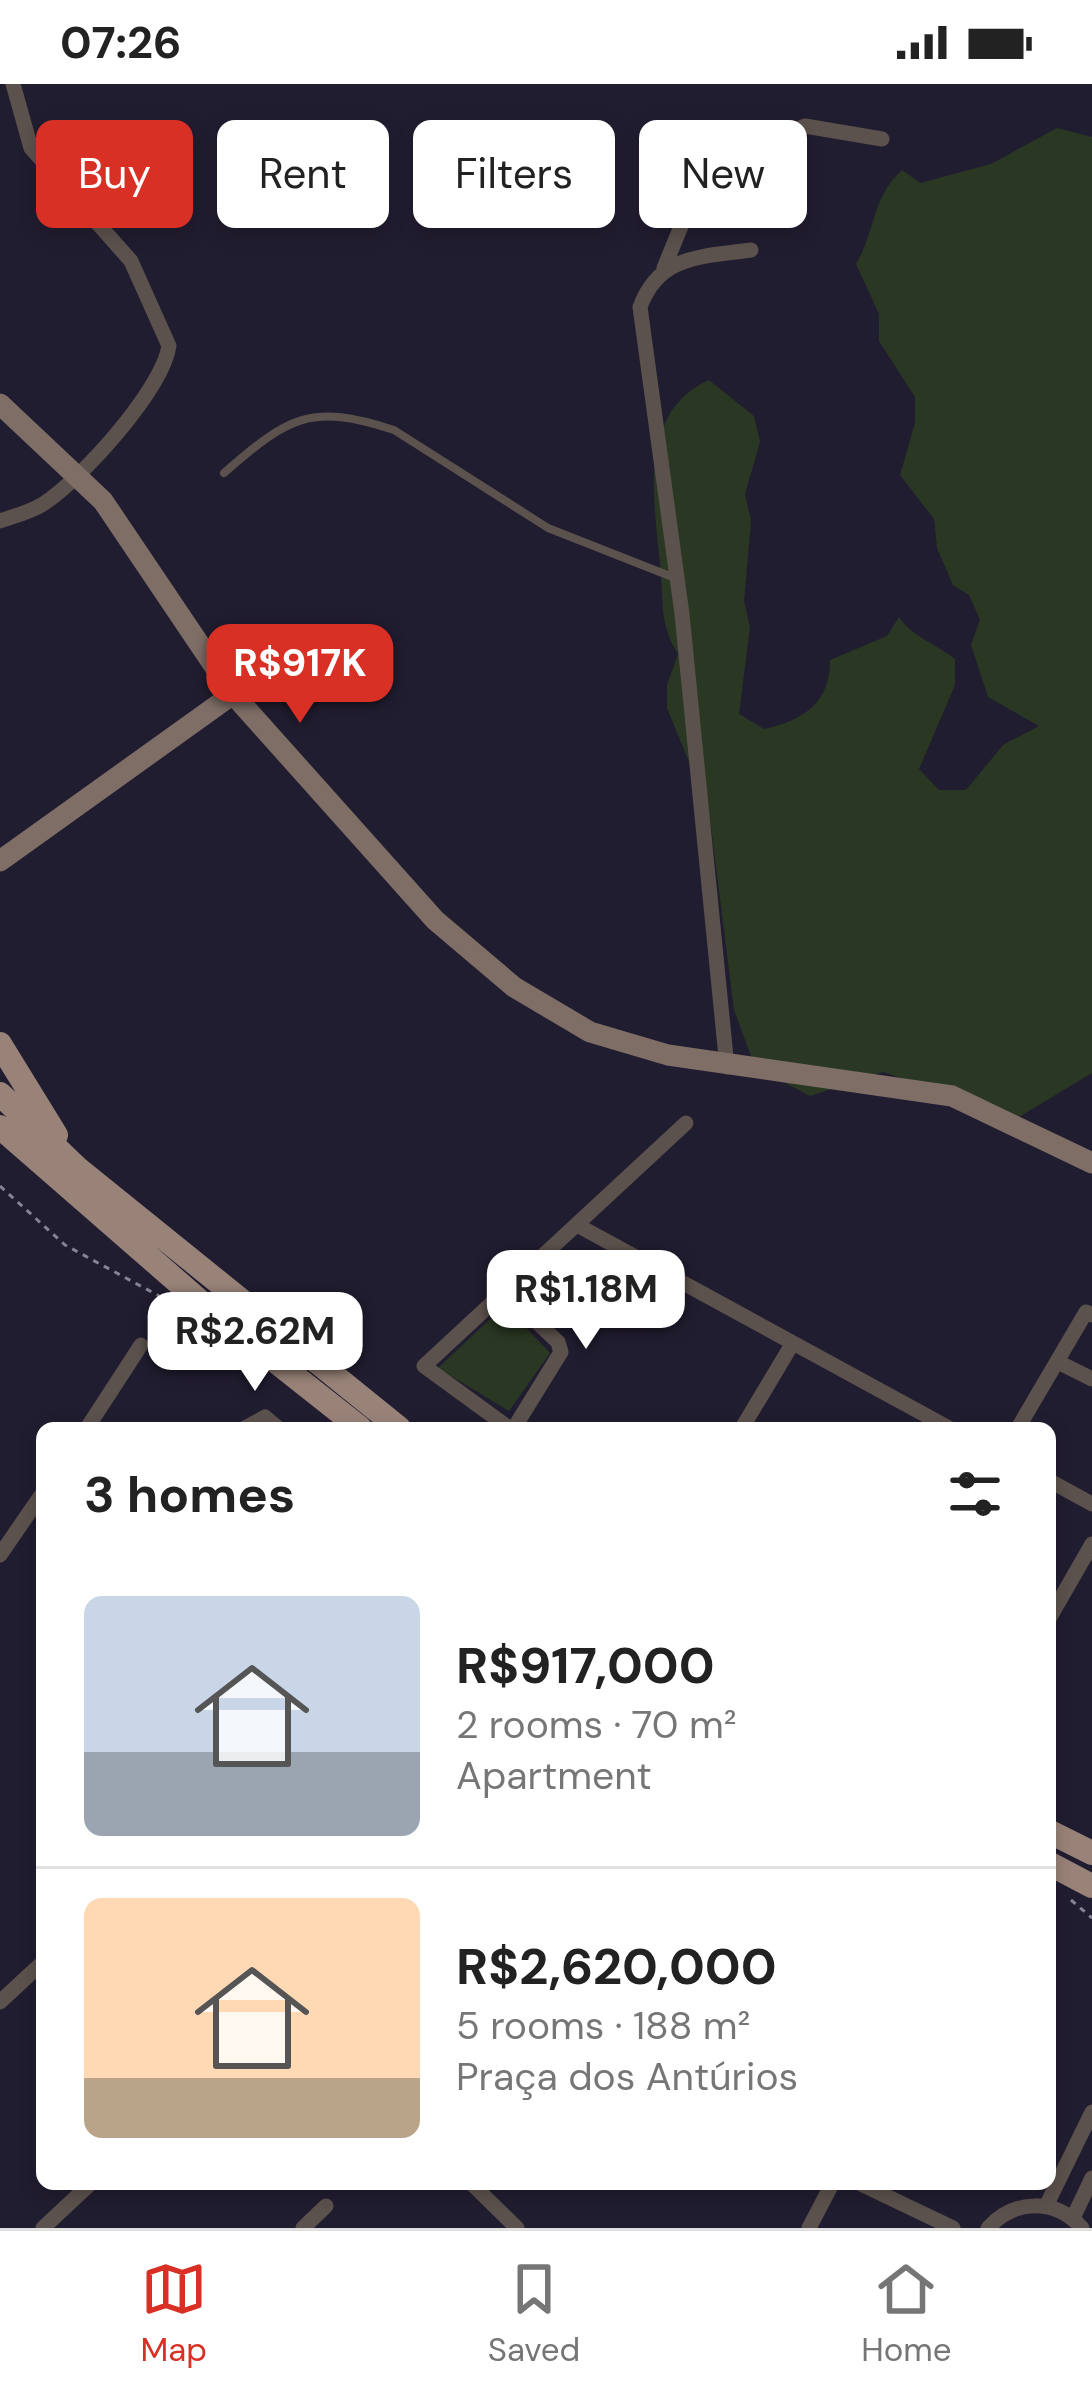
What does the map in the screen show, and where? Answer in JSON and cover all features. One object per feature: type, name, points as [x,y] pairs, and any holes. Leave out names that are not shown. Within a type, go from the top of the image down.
[{"type":"main road","points":[[0,404],[80,475],[122,524],[233,694],[435,920],[514,988],[590,1032],[727,1066],[952,1096],[1092,1163]]},
{"type":"main road","points":[[0,861],[233,694]]},
{"type":"main road","points":[[0,1044],[76,1167]]},
{"type":"main road","points":[[0,1094],[76,1167],[393,1422]]},
{"type":"main road","points":[[0,1127],[203,1304],[352,1422]]},
{"type":"main road","points":[[1056,1834],[1086,1846]]},
{"type":"main road","points":[[1056,1867],[1092,1886]]},
{"type":"street","points":[[0,521],[41,506],[80,475],[154,383],[169,346],[131,261],[31,148],[14,84]]},
{"type":"street","points":[[664,268],[693,196],[720,162],[805,126],[882,139]]},
{"type":"street","points":[[727,1066],[676,579],[640,325],[648,285],[664,268],[680,260],[751,250]]},
{"type":"street","points":[[503,1422],[424,1366],[686,1123]]},
{"type":"street","points":[[578,1226],[937,1422]]},
{"type":"street","points":[[506,1293],[558,1342],[561,1352],[516,1422]]},
{"type":"street","points":[[1022,1422],[1089,1313]]},
{"type":"street","points":[[92,1422],[141,1345]]},
{"type":"street","points":[[746,1422],[791,1346]]},
{"type":"street","points":[[1058,1362],[1092,1379]]},
{"type":"street","points":[[1056,1484],[1092,1504]]},
{"type":"street","points":[[0,1555],[36,1503]]},
{"type":"street","points":[[1056,1607],[1092,1544]]},
{"type":"street","points":[[0,2002],[36,1969]]},
{"type":"street","points":[[1056,2186],[1092,2112]]},
{"type":"street","points":[[988,2228],[1015,2209],[1046,2206],[1078,2223],[1092,2178]]},
{"type":"street","points":[[43,2228],[84,2190]]},
{"type":"street","points":[[478,2190],[517,2228]]},
{"type":"street","points":[[808,2228],[829,2190]]},
{"type":"street","points":[[874,2190],[953,2228]]},
{"type":"street","points":[[1046,2206],[1054,2190]]},
{"type":"street","points":[[303,2228],[326,2206]]},
{"type":"lane","points":[[224,473],[281,424],[338,415],[366,421],[394,430],[548,528],[676,579]]},
{"type":"path","points":[[0,1186],[65,1245],[162,1298]]},
{"type":"path","points":[[1062,1894],[1092,1918]]},
{"type":"green space","points":[[1057,128],[1092,137],[1092,1073],[1019,1117],[883,1072],[810,1096],[766,1073],[751,1056],[734,1010],[709,811],[667,708],[667,685],[678,654],[665,620],[655,513],[660,435],[686,394],[709,380],[754,416],[760,442],[745,494],[751,521],[744,601],[750,627],[739,714],[764,729],[802,715],[820,698],[830,660],[887,636],[899,617],[917,635],[955,659],[955,685],[919,769],[939,790],[966,790],[1003,745],[1039,726],[988,697],[971,645],[980,620],[969,595],[953,585],[937,548],[934,519],[900,475],[915,423],[915,397],[879,341],[879,314],[856,264],[885,191],[902,170],[920,183],[991,164]]},
{"type":"green space","points":[[505,1305],[550,1353],[509,1411],[438,1368]]}]
